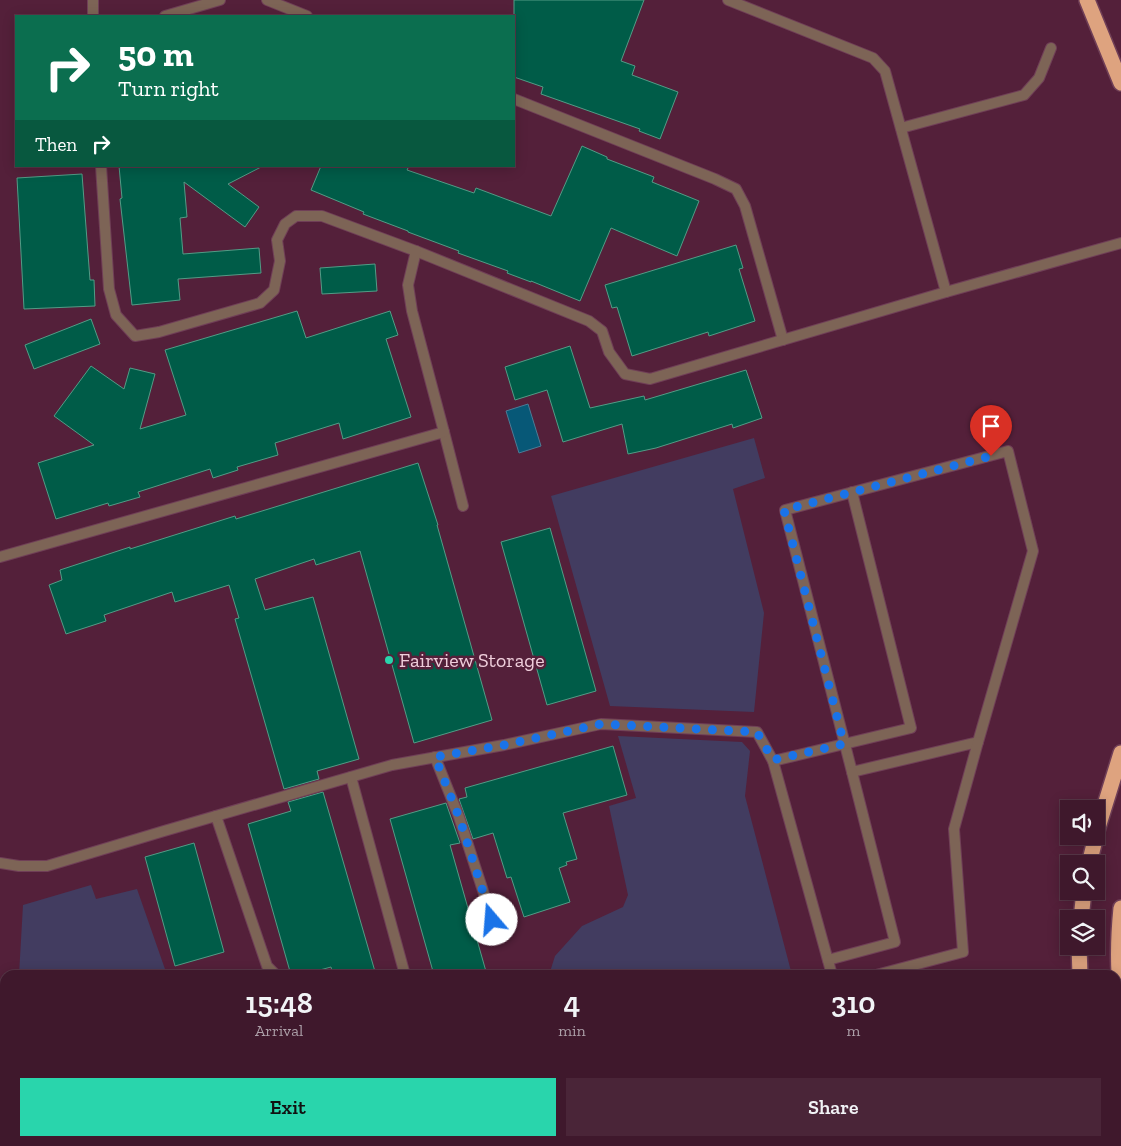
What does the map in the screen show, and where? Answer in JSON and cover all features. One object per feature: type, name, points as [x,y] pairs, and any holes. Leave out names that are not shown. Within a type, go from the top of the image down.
[{"type":"highway","points":[[1087,0],[1121,83]]},
{"type":"highway","points":[[1105,805],[1121,753]]},
{"type":"highway","points":[[1117,970],[1121,908]]},
{"type":"highway","points":[[1079,955],[1080,970]]},
{"type":"lane","points":[[93,0],[93,15]]},
{"type":"lane","points":[[168,15],[220,0]]},
{"type":"lane","points":[[267,0],[305,15]]},
{"type":"lane","points":[[728,0],[874,58],[885,71],[946,292]]},
{"type":"lane","points":[[901,128],[1024,95],[1039,78],[1051,48]]},
{"type":"lane","points":[[515,98],[736,189],[745,206],[783,340]]},
{"type":"lane","points":[[101,167],[109,289],[116,315],[135,336],[159,332],[260,303],[274,290],[280,262],[277,240],[285,224],[296,216],[322,216],[416,251],[589,321],[602,331],[609,352],[625,374],[650,378],[1121,243]]},
{"type":"lane","points":[[416,251],[408,286],[412,311],[463,506]]},
{"type":"lane","points":[[0,557],[444,432]]},
{"type":"lane","points":[[828,960],[895,942],[784,510],[1008,451],[1033,551],[954,829],[963,952],[895,970]]},
{"type":"lane","points":[[773,760],[911,728],[852,492]]},
{"type":"lane","points":[[0,863],[19,866],[47,866],[392,765],[504,745],[601,724],[757,732],[773,760],[831,970]]},
{"type":"lane","points":[[852,772],[978,742]]},
{"type":"lane","points":[[435,757],[459,817],[498,937]]},
{"type":"lane","points":[[350,777],[404,970]]},
{"type":"lane","points":[[216,816],[267,966],[271,970]]},
{"type":"shaded area","points":[[754,438],[765,478],[733,489],[764,613],[754,712],[610,706],[551,496]]},
{"type":"shaded area","points":[[618,736],[742,742],[750,751],[745,796],[791,970],[551,970],[555,956],[582,926],[623,907],[628,895],[609,806],[636,798]]},
{"type":"shaded area","points":[[91,885],[96,899],[137,889],[165,970],[19,970],[23,905]]},
{"type":"water","points":[[528,404],[541,446],[519,453],[506,411]]},
{"type":"building","points":[[514,0],[644,0],[621,61],[635,66],[632,75],[678,92],[660,139],[639,131],[640,129],[541,94],[543,87],[515,77]]},
{"type":"building","points":[[582,146],[607,157],[607,159],[654,177],[652,182],[699,201],[677,256],[611,228],[580,301],[363,214],[364,212],[311,190],[321,167],[408,167],[407,170],[474,193],[476,188],[551,216]]},
{"type":"building","points":[[119,167],[261,167],[228,184],[259,207],[245,227],[184,182],[187,217],[180,218],[183,254],[259,248],[261,273],[178,279],[180,300],[132,305],[120,199],[122,198]]},
{"type":"building","points":[[82,174],[90,280],[94,280],[95,306],[24,309],[17,178]]},
{"type":"building","points":[[736,245],[743,268],[739,269],[755,321],[709,336],[708,332],[632,356],[617,307],[612,308],[605,285]]},
{"type":"building","points":[[375,264],[377,291],[322,294],[320,268]]},
{"type":"building","points":[[297,311],[306,338],[390,311],[398,335],[386,339],[411,417],[343,439],[339,423],[275,443],[278,455],[237,467],[238,470],[213,478],[210,469],[138,492],[140,497],[109,506],[108,503],[56,519],[38,463],[94,445],[54,416],[91,366],[124,389],[130,368],[155,374],[140,429],[186,415],[165,350]]},
{"type":"building","points":[[91,319],[100,344],[34,369],[25,345]]},
{"type":"building","points":[[570,346],[590,408],[644,396],[645,400],[746,370],[762,418],[733,428],[732,424],[656,448],[628,454],[622,424],[563,442],[547,390],[515,400],[505,367]]},
{"type":"building","points":[[418,463],[438,525],[492,720],[414,743],[360,551],[316,565],[314,559],[255,579],[265,610],[313,597],[359,759],[317,771],[319,779],[284,789],[235,619],[239,618],[229,585],[175,602],[172,592],[104,615],[106,621],[66,634],[49,585],[62,580],[60,570],[130,547],[130,549],[235,516],[236,519]]},
{"type":"building","points":[[550,528],[596,691],[547,705],[501,542]]},
{"type":"building","points":[[613,746],[627,795],[563,813],[577,859],[566,862],[567,865],[559,868],[570,902],[524,917],[511,877],[507,878],[493,833],[473,839],[459,799],[467,797],[465,788]]},
{"type":"building","points":[[323,792],[375,970],[332,970],[331,967],[320,970],[290,970],[248,824],[291,811],[288,802]]},
{"type":"building","points":[[446,803],[460,843],[450,845],[486,970],[433,970],[390,819]]},
{"type":"building","points":[[194,843],[224,952],[175,966],[145,857]]},
{"type":"place","name":"Fairview Storage","points":[[389,660]]},
{"type":"route","points":[[492,920],[459,817],[435,757],[504,745],[601,724],[757,732],[773,760],[844,744],[784,510],[991,456]]}]
